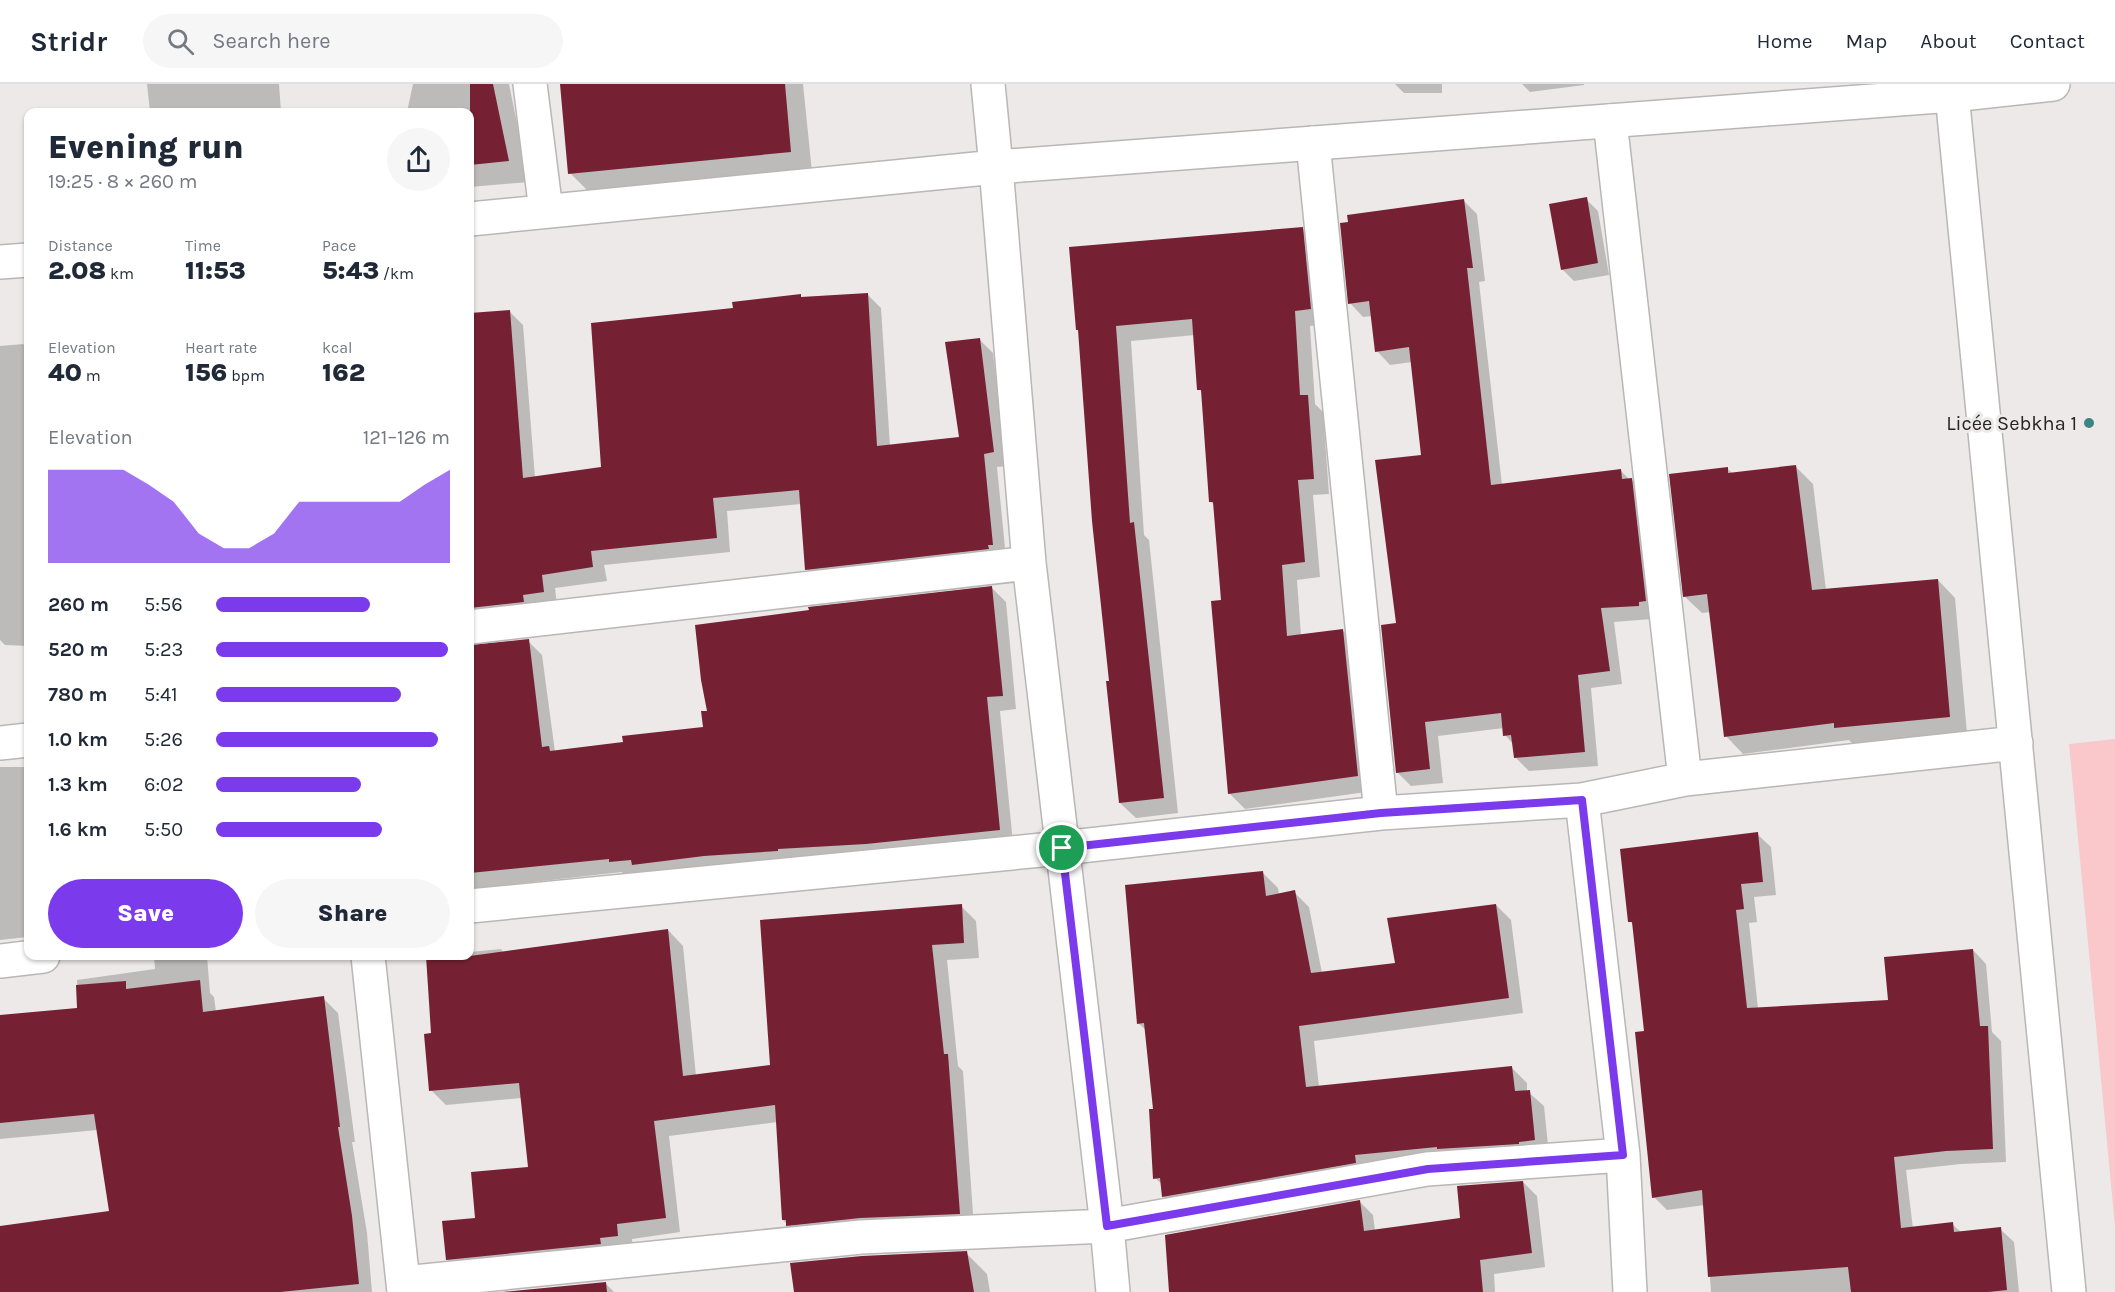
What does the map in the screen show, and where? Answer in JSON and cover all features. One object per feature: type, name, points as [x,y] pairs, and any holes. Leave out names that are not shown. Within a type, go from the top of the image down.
[{"type":"street","points":[[530,84],[546,211]]},
{"type":"street","points":[[988,84],[1029,563],[1113,1292]]},
{"type":"street","points":[[474,219],[996,167],[1610,121],[1951,89],[2053,84]]},
{"type":"street","points":[[1951,89],[2069,1292]]},
{"type":"street","points":[[1610,121],[1685,779]]},
{"type":"street","points":[[1313,143],[1381,813]]},
{"type":"street","points":[[0,262],[24,260]]},
{"type":"street","points":[[474,627],[1029,563]]},
{"type":"street","points":[[0,743],[24,741]]},
{"type":"street","points":[[474,906],[1062,848],[1381,813],[1582,800],[1685,779],[2016,743]]},
{"type":"street","points":[[1582,800],[1623,1155],[1630,1292]]},
{"type":"street","points":[[0,961],[24,958]]},
{"type":"street","points":[[368,960],[404,1288],[861,1237],[1107,1226],[1428,1169],[1623,1155]]},
{"type":"shaded area","points":[[2115,739],[2115,1226],[2069,744]]},
{"type":"building","points":[[470,84],[493,84],[509,161],[474,165],[474,108],[470,108]]},
{"type":"building","points":[[560,84],[785,84],[791,152],[568,174]]},
{"type":"building","points":[[1587,197],[1598,263],[1561,270],[1549,204]]},
{"type":"building","points":[[1464,199],[1473,268],[1467,268],[1491,485],[1621,469],[1622,479],[1632,478],[1646,601],[1639,602],[1639,606],[1601,608],[1610,671],[1578,675],[1585,752],[1514,758],[1511,735],[1503,736],[1501,713],[1425,722],[1430,769],[1396,773],[1381,625],[1396,623],[1375,460],[1421,455],[1409,347],[1375,352],[1369,301],[1348,304],[1340,223],[1348,222],[1347,215]]},
{"type":"building","points":[[1303,227],[1311,309],[1295,311],[1300,395],[1308,395],[1314,479],[1298,480],[1305,562],[1282,565],[1287,636],[1343,629],[1358,776],[1228,794],[1211,601],[1221,600],[1213,502],[1209,502],[1201,390],[1197,390],[1192,319],[1116,326],[1130,523],[1134,522],[1164,798],[1119,803],[1106,681],[1109,681],[1092,521],[1078,330],[1076,330],[1069,247]]},
{"type":"building","points":[[868,293],[877,446],[959,437],[945,342],[980,338],[994,452],[984,454],[993,545],[988,545],[989,549],[805,570],[799,490],[713,498],[717,538],[591,551],[593,567],[542,575],[544,592],[523,595],[524,602],[474,608],[474,313],[510,310],[523,478],[601,467],[591,323],[733,308],[732,302],[801,294],[801,297]]},
{"type":"building","points":[[1796,465],[1812,590],[1938,579],[1950,717],[1834,728],[1834,723],[1724,737],[1707,594],[1683,597],[1669,474],[1728,467],[1728,473]]},
{"type":"building","points":[[992,586],[1003,696],[987,697],[1000,830],[866,844],[704,856],[632,865],[631,860],[609,862],[609,859],[474,873],[474,645],[529,639],[542,747],[549,746],[550,751],[623,742],[622,736],[703,727],[701,711],[707,711],[695,625],[809,610],[808,607]]},
{"type":"building","points":[[1758,832],[1763,882],[1741,884],[1744,909],[1736,910],[1747,1008],[1888,1000],[1884,957],[1973,949],[1980,1026],[1988,1026],[1993,1149],[1894,1157],[1901,1228],[1953,1222],[1954,1232],[2001,1227],[2007,1290],[1851,1292],[1848,1267],[1708,1277],[1702,1190],[1652,1198],[1635,1032],[1644,1031],[1632,922],[1628,922],[1620,849]]},
{"type":"building","points":[[1263,871],[1266,896],[1295,890],[1311,973],[1395,963],[1387,918],[1496,904],[1509,998],[1299,1026],[1306,1087],[1512,1066],[1515,1091],[1530,1090],[1535,1140],[1519,1142],[1519,1144],[1437,1149],[1437,1147],[1355,1155],[1356,1163],[1162,1197],[1160,1178],[1153,1179],[1149,1109],[1153,1109],[1144,1023],[1137,1024],[1125,885]]},
{"type":"building","points":[[962,904],[964,943],[932,945],[944,1054],[948,1054],[960,1214],[860,1218],[786,1226],[786,1220],[782,1220],[775,1105],[654,1121],[666,1218],[617,1224],[618,1236],[600,1238],[601,1244],[446,1260],[442,1221],[475,1218],[471,1172],[528,1167],[519,1083],[429,1091],[424,1034],[431,1033],[426,960],[474,960],[474,955],[668,929],[683,1076],[770,1065],[760,920]]},
{"type":"building","points":[[200,980],[203,1012],[324,996],[340,1127],[338,1127],[352,1216],[359,1284],[280,1292],[0,1292],[0,1226],[109,1211],[94,1114],[0,1123],[0,1015],[77,1008],[76,985],[126,981],[126,989]]},
{"type":"building","points":[[1523,1181],[1532,1253],[1480,1260],[1483,1292],[1169,1292],[1165,1235],[1360,1200],[1364,1231],[1460,1218],[1457,1186]]},
{"type":"building","points":[[967,1251],[974,1292],[794,1292],[790,1263],[862,1256]]},
{"type":"building","points":[[606,1282],[607,1292],[502,1292]]},
{"type":"place","name":"Licée Sebkha 1","points":[[2089,423]]},
{"type":"route","points":[[1582,800],[1623,1155],[1428,1169],[1107,1226],[1062,848],[1381,813],[1582,800]]}]
